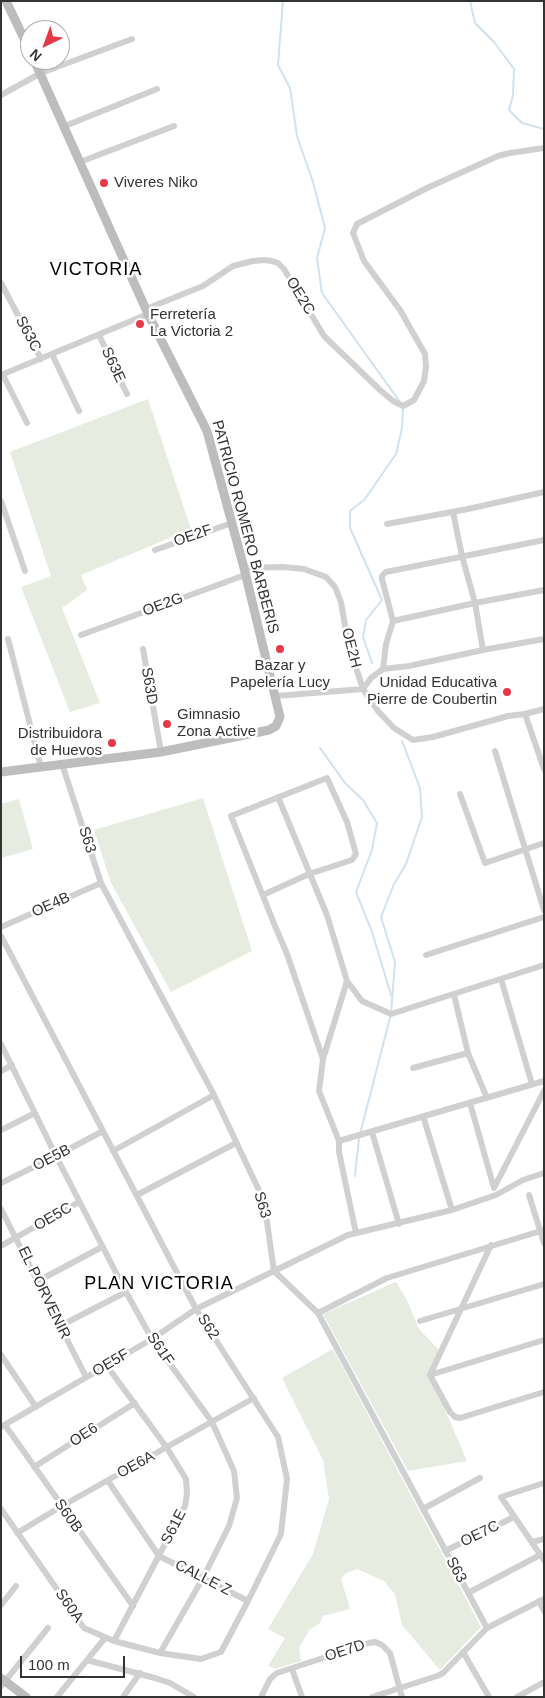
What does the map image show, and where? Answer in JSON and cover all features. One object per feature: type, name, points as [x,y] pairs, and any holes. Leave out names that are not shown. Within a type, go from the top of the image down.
[{"type":"street","points":[[6,1],[20,30]]},
{"type":"street","points":[[1,95],[41,73],[132,39]]},
{"type":"street","name":"PATRICIO ROMERO BARBERIS","points":[[1,772],[161,752],[272,729],[279,722],[280,717],[207,431],[147,311],[39,70]]},
{"type":"street","points":[[65,126],[157,89]]},
{"type":"street","points":[[80,162],[174,126]]},
{"type":"street","name":"OE2C","points":[[2,375],[99,335],[203,286],[233,266],[265,260],[272,261],[284,269],[324,336],[380,390],[393,401],[404,406],[414,400],[424,381],[425,354],[400,310],[364,261],[353,233],[357,224],[426,188],[498,156],[544,148]]},
{"type":"street","name":"S63C","points":[[1,282],[41,359]]},
{"type":"street","name":"S63E","points":[[99,335],[127,394]]},
{"type":"street","points":[[52,354],[79,411]]},
{"type":"street","points":[[2,375],[26,423]]},
{"type":"street","points":[[387,524],[544,492]]},
{"type":"street","points":[[1,501],[25,572]]},
{"type":"street","points":[[453,512],[462,556],[475,603],[483,650]]},
{"type":"street","name":"OE2F","points":[[155,550],[232,523]]},
{"type":"street","points":[[383,669],[386,644],[393,621],[382,579],[384,574],[544,540]]},
{"type":"street","name":"OE2H","points":[[244,572],[283,567],[304,569],[326,577],[335,587],[341,602],[348,643],[363,689],[378,711],[394,728],[413,740],[433,737],[508,716],[544,709]]},
{"type":"street","name":"OE2G","points":[[81,635],[244,572]]},
{"type":"street","points":[[393,621],[544,590]]},
{"type":"street","points":[[8,639],[41,767]]},
{"type":"street","points":[[276,696],[363,689],[371,678],[383,669],[409,666],[544,639]]},
{"type":"street","name":"S63D","points":[[142,649],[161,752]]},
{"type":"street","points":[[525,714],[541,754],[544,769]]},
{"type":"street","points":[[495,752],[544,910]]},
{"type":"street","name":"S63","points":[[62,764],[101,883],[214,1096],[264,1201],[274,1271],[318,1313],[487,1628]]},
{"type":"street","points":[[262,895],[309,874],[352,860],[356,854],[347,822],[327,778],[231,816],[262,895],[287,954],[323,1059]]},
{"type":"street","points":[[460,794],[485,863],[544,844]]},
{"type":"street","points":[[278,797],[327,915],[349,986],[362,1000],[391,1014],[454,995],[544,964]]},
{"type":"street","name":"OE4B","points":[[1,927],[101,883]]},
{"type":"street","points":[[426,955],[544,917]]},
{"type":"street","name":"S62","points":[[1,936],[4,950],[196,1309],[278,1438],[287,1479],[281,1534],[221,1652],[201,1659]]},
{"type":"street","points":[[502,979],[532,1084]]},
{"type":"street","points":[[347,981],[323,1059],[319,1092],[339,1141],[339,1152],[356,1233]]},
{"type":"street","points":[[454,995],[468,1053],[487,1098]]},
{"type":"street","name":"S61F","points":[[1,1044],[126,1292],[152,1339],[212,1422],[234,1471],[236,1498],[229,1526],[203,1578],[160,1653]]},
{"type":"street","points":[[413,1068],[468,1053]]},
{"type":"street","points":[[1,1071],[12,1065]]},
{"type":"street","points":[[339,1141],[544,1081]]},
{"type":"street","points":[[495,1191],[544,1091]]},
{"type":"street","points":[[113,1151],[214,1096]]},
{"type":"street","points":[[470,1103],[495,1191]]},
{"type":"street","points":[[1,1130],[35,1113]]},
{"type":"street","points":[[423,1116],[452,1210]]},
{"type":"street","name":"OE5B","points":[[1,1183],[102,1131]]},
{"type":"street","points":[[372,1132],[399,1224]]},
{"type":"street","points":[[137,1196],[236,1143]]},
{"type":"street","name":"OE5F","points":[[3,1426],[152,1339],[196,1309],[348,1235],[452,1210],[495,1191],[544,1173]]},
{"type":"street","points":[[529,1195],[542,1230],[544,1243]]},
{"type":"street","name":"OE5C","points":[[1,1246],[79,1202]]},
{"type":"street","name":"EL PORVENIR","points":[[1,1209],[86,1377]]},
{"type":"street","points":[[318,1313],[387,1278],[542,1230]]},
{"type":"street","points":[[430,1375],[491,1245]]},
{"type":"street","points":[[38,1281],[102,1246]]},
{"type":"street","points":[[420,1321],[544,1284]]},
{"type":"street","points":[[60,1326],[126,1292]]},
{"type":"street","points":[[430,1375],[544,1340]]},
{"type":"street","points":[[2,1357],[36,1407]]},
{"type":"street","name":"S61E","points":[[107,1366],[167,1448],[186,1479],[187,1494],[185,1506],[114,1641]]},
{"type":"street","points":[[430,1375],[450,1412],[455,1417],[460,1418],[544,1392]]},
{"type":"street","name":"OE6A","points":[[18,1533],[62,1506],[254,1398]]},
{"type":"street","name":"OE6","points":[[34,1467],[135,1403]]},
{"type":"street","name":"S60B","points":[[3,1426],[133,1606]]},
{"type":"street","points":[[423,1509],[480,1478]]},
{"type":"street","name":"CALLE Z","points":[[108,1481],[159,1556],[248,1601]]},
{"type":"street","name":"OE7C","points":[[446,1551],[514,1517],[502,1497],[544,1483]]},
{"type":"street","name":"S60A","points":[[1,1509],[84,1628],[114,1641],[160,1653],[201,1659]]},
{"type":"street","points":[[468,1593],[542,1557],[514,1517]]},
{"type":"street","points":[[532,1542],[544,1539]]},
{"type":"street","points":[[1,1605],[16,1586]]},
{"type":"street","points":[[372,1697],[443,1673],[487,1628],[541,1600],[544,1611]]},
{"type":"street","points":[[26,1697],[3,1682],[48,1628]]},
{"type":"street","points":[[57,1697],[105,1638]]},
{"type":"street","name":"OE7D","points":[[292,1669],[375,1642],[382,1645],[390,1653],[400,1687]]},
{"type":"street","points":[[463,1652],[489,1697]]},
{"type":"street","points":[[87,1660],[170,1683],[194,1697]]},
{"type":"street","points":[[261,1697],[273,1676],[292,1669],[302,1697]]},
{"type":"street","points":[[123,1697],[140,1674]]},
{"type":"street","points":[[517,1697],[544,1682]]},
{"type":"street","points":[[400,1687],[402,1697]]},
{"type":"shaded area","points":[[148,399],[191,529],[81,575],[87,590],[62,608],[100,703],[70,712],[21,587],[51,576],[10,452]]},
{"type":"shaded area","points":[[203,798],[252,951],[171,992],[111,883],[94,830]]},
{"type":"shaded area","points":[[19,799],[33,849],[1,858],[1,804]]},
{"type":"shaded area","points":[[396,1282],[407,1300],[419,1329],[441,1352],[430,1375],[467,1461],[408,1471],[323,1314]]},
{"type":"shaded area","points":[[333,1349],[481,1627],[440,1670],[402,1625],[395,1594],[384,1581],[357,1569],[341,1578],[350,1609],[323,1616],[320,1623],[309,1630],[299,1648],[301,1661],[275,1669],[268,1666],[285,1638],[268,1629],[313,1554],[329,1499],[323,1460],[282,1378]]},
{"type":"waterway","points":[[283,1],[278,65],[290,88],[297,136],[313,182],[325,228],[317,258],[322,293],[400,402]]},
{"type":"waterway","points":[[470,1],[475,23],[494,42],[514,69],[513,95],[509,110],[522,123],[544,129]]},
{"type":"waterway","points":[[372,663],[363,637],[366,620],[382,600],[350,528],[350,511],[365,499],[396,454],[402,428],[403,408]]},
{"type":"waterway","points":[[360,1134],[391,1014],[395,962],[381,917],[394,884],[406,864],[422,817],[420,788],[402,741]]},
{"type":"waterway","points":[[320,748],[345,783],[363,800],[377,823],[372,850],[356,892],[372,932],[391,995]]},
{"type":"waterway","points":[[355,1176],[359,1138]]},
{"type":"place","name":"Viveres Niko","points":[[104,183]]},
{"type":"place","name":"Ferretería La Victoria 2","points":[[140,324]]},
{"type":"place","name":"Bazar y Papelería Lucy","points":[[280,649]]},
{"type":"place","name":"Unidad Educativa Pierre de Coubertin","points":[[507,692]]},
{"type":"place","name":"Gimnasio Zona Active","points":[[167,724]]},
{"type":"place","name":"Distribuidora de Huevos","points":[[112,743]]},
{"type":"district","name":"VICTORIA","points":[[96,270]]},
{"type":"district","name":"PLAN VICTORIA","points":[[159,1284]]}]
